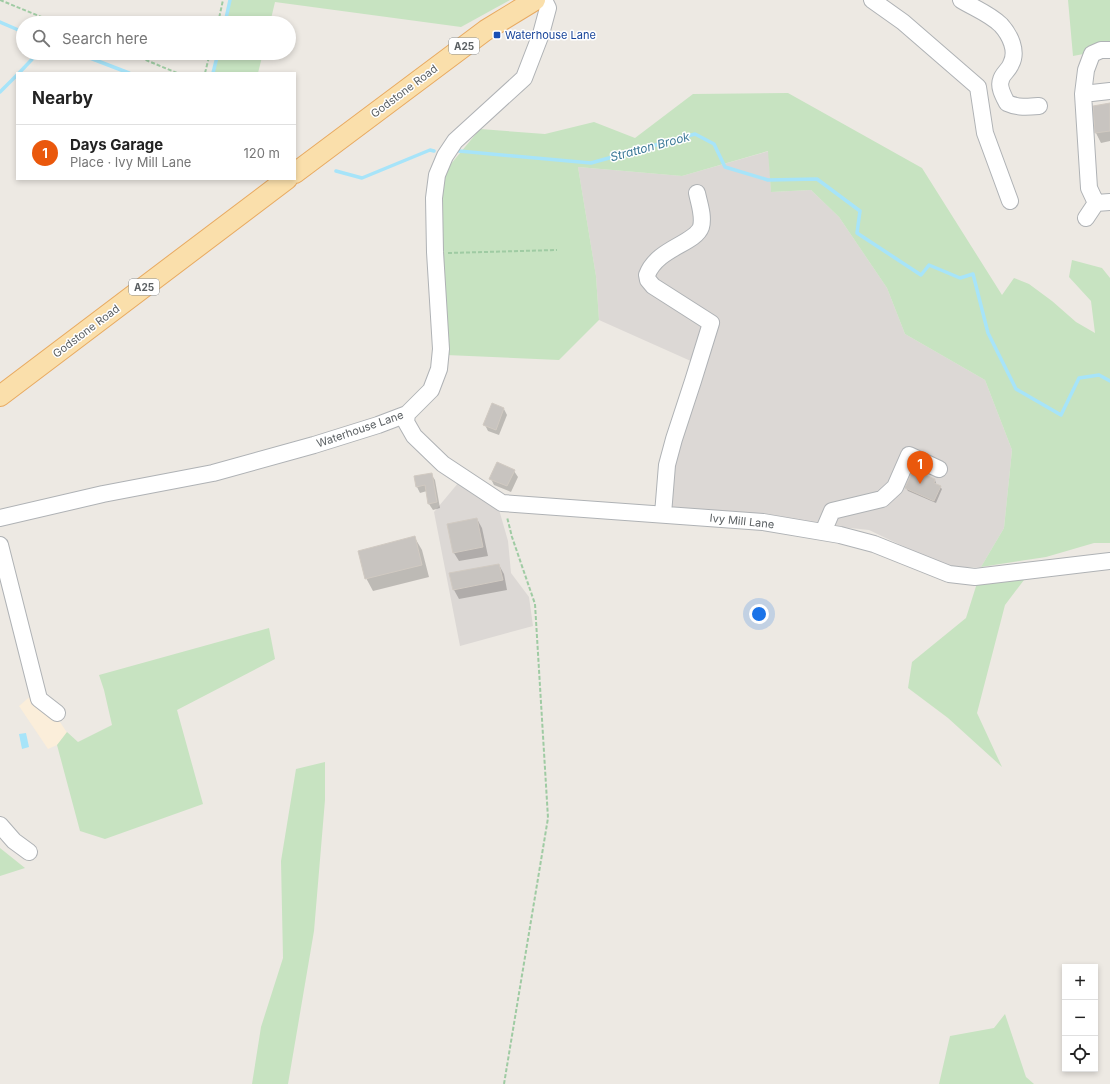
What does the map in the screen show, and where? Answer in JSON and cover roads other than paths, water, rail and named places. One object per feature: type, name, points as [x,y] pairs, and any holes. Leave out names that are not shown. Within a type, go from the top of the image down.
[{"type":"main road","name":"Godstone Road","points":[[296,172],[486,30],[535,0]]},
{"type":"main road","name":"Godstone Road","points":[[0,396],[286,180]]},
{"type":"street","name":"Waterhouse Lane","points":[[0,518],[103,494],[213,473],[320,443],[378,425],[407,414],[431,390],[439,369],[441,349],[435,252],[434,198],[438,175],[445,156],[455,140],[524,78],[541,34],[548,8],[544,0]]},
{"type":"street","points":[[872,0],[903,22],[978,87],[985,133],[1010,201]]},
{"type":"street","points":[[961,0],[1000,24],[1008,35],[1014,48],[1014,58],[1001,79],[1000,86],[1007,103],[1022,107],[1039,106]]},
{"type":"street","points":[[1086,218],[1103,202],[1089,188],[1084,94],[1086,70],[1092,54],[1101,50],[1110,50]]},
{"type":"street","points":[[1084,94],[1110,91]]},
{"type":"street","points":[[663,514],[669,459],[674,439],[711,323],[653,286],[648,280],[647,275],[655,261],[663,254],[692,237],[701,227],[701,211],[697,193]]},
{"type":"street","name":"Ivy Mill Lane","points":[[407,414],[406,422],[414,436],[443,464],[502,503],[763,522],[840,535],[874,544],[949,574],[975,576],[1110,561]]},
{"type":"street","points":[[823,532],[832,511],[882,499],[895,487],[909,455],[939,468]]},
{"type":"street","points":[[0,545],[39,699],[57,713]]},
{"type":"street","points":[[0,825],[14,841],[29,852]]},
{"type":"water","points":[[26,733],[29,747],[22,749],[19,734]]},
{"type":"waterway","points":[[227,16],[230,0]]},
{"type":"waterway","name":"Stratton Brook","points":[[0,22],[16,29]]},
{"type":"waterway","points":[[20,72],[31,60]]},
{"type":"waterway","name":"Stratton Brook","points":[[95,60],[126,72]]},
{"type":"waterway","points":[[213,72],[216,60]]},
{"type":"waterway","points":[[0,92],[16,76]]},
{"type":"waterway","name":"Stratton Brook","points":[[459,151],[591,163],[695,134],[714,144],[725,167],[768,180],[817,179],[860,211],[857,233],[921,275],[929,265],[960,278],[973,274],[988,333],[1016,389],[1061,415],[1079,378],[1099,375],[1110,381]]},
{"type":"waterway","name":"Stratton Brook","points":[[336,171],[362,178],[430,150],[434,151]]},
{"type":"place","name":"Waterhouse Lane","points":[[497,35]]},
{"type":"place","name":"Days Garage","points":[[920,484]]}]
